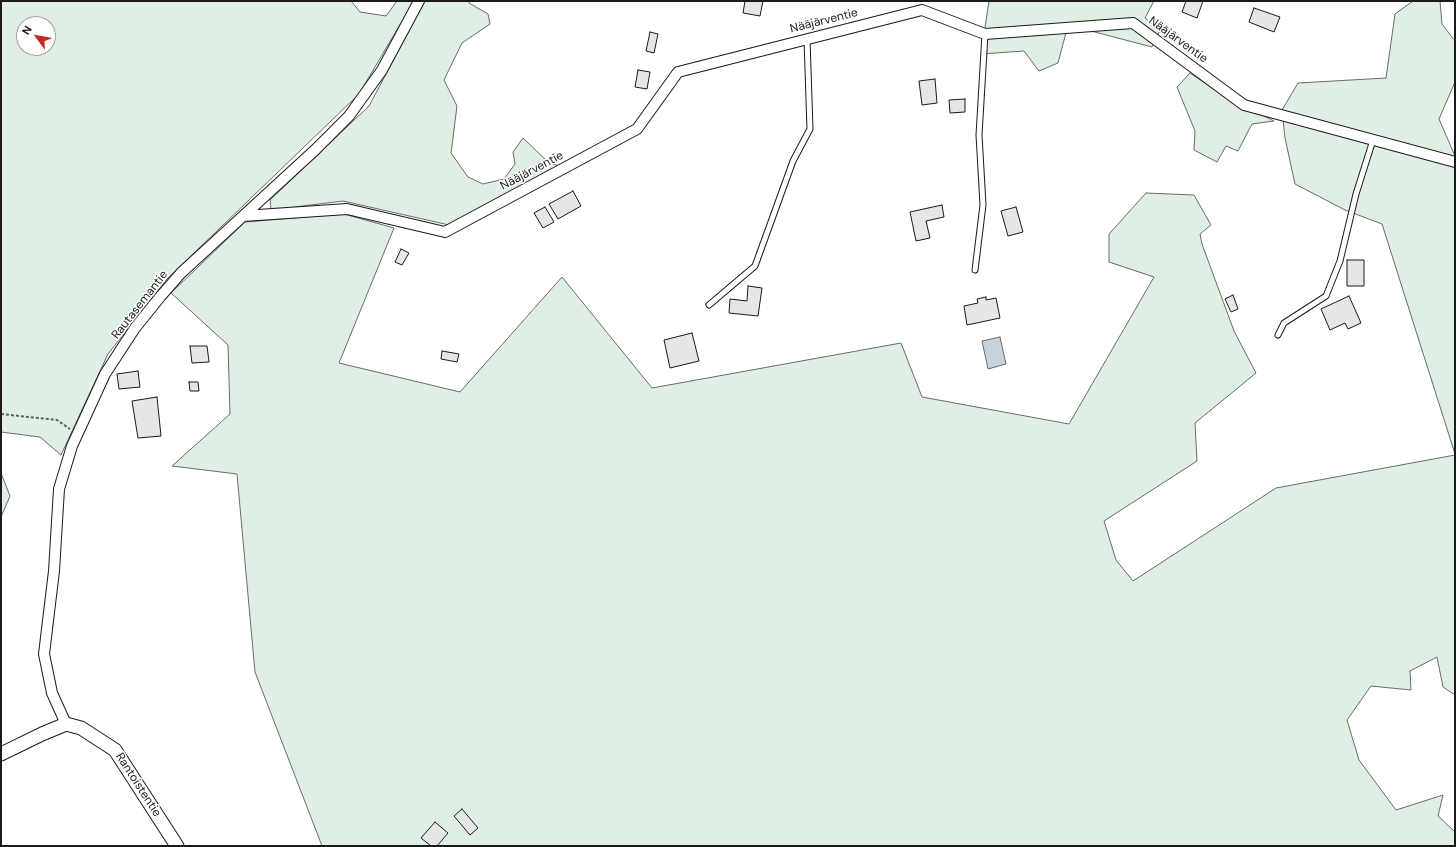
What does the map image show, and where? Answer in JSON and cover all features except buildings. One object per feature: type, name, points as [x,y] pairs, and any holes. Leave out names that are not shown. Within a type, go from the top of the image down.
[{"type":"street","name":"Rautasemantie","points":[[66,724],[52,693],[44,654],[54,571],[60,489],[72,446],[105,374],[135,328],[181,273],[349,116],[382,70],[419,1]]},
{"type":"street","name":"Nääjärventie","points":[[243,216],[347,209],[445,232],[637,129],[678,72],[922,10],[985,34],[1133,23],[1244,105],[1455,162]]},
{"type":"street","points":[[1,754],[66,724]]},
{"type":"street","name":"Rantoistentie","points":[[66,724],[81,728],[115,750],[125,763],[177,846]]},
{"type":"lane","points":[[975,270],[983,205],[979,135],[985,34]]},
{"type":"lane","points":[[709,305],[755,266],[793,161],[810,129],[807,39]]},
{"type":"lane","points":[[1278,335],[1284,323],[1326,296],[1340,261],[1356,194],[1373,140]]},
{"type":"path","points":[[1,414],[57,420],[78,433]]},
{"type":"green space","points":[[1,1],[351,1],[360,12],[386,16],[397,1],[414,1],[359,94],[167,279],[108,354],[61,455],[40,437],[1,432]]},
{"type":"green space","points":[[425,1],[469,1],[469,3],[488,14],[490,24],[462,43],[444,80],[457,106],[451,153],[468,177],[483,184],[504,179],[515,164],[513,152],[523,138],[549,163],[560,166],[449,225],[343,201],[271,210],[270,200],[369,106]]},
{"type":"green space","points":[[989,1],[1154,1],[1145,18],[1160,30],[1152,47],[1068,25],[1058,63],[1039,71],[1024,51],[981,54]]},
{"type":"green space","points":[[1413,1],[1440,1],[1442,24],[1455,41],[1455,82],[1439,119],[1455,156],[1455,454],[1382,224],[1345,210],[1295,184],[1285,138],[1282,110],[1298,83],[1386,78],[1395,14]]},
{"type":"green space","points":[[1190,73],[1227,98],[1274,121],[1252,124],[1238,151],[1226,146],[1217,162],[1194,150],[1195,131],[1177,87]]},
{"type":"green space","points":[[1146,193],[1194,195],[1211,225],[1200,234],[1202,244],[1234,331],[1256,373],[1195,423],[1197,461],[1104,521],[1116,560],[1133,581],[1276,488],[1455,455],[1455,695],[1443,687],[1437,657],[1410,671],[1411,690],[1371,686],[1347,720],[1359,760],[1396,810],[1443,795],[1438,816],[1455,832],[1455,846],[322,846],[255,672],[237,474],[172,466],[230,414],[228,345],[171,293],[245,222],[344,214],[394,228],[339,363],[460,392],[562,277],[652,388],[901,343],[922,397],[1069,424],[1154,277],[1109,262],[1109,234]]},
{"type":"green space","points":[[1,473],[10,496],[1,517]]},
{"type":"shaded area","points":[[1000,337],[1006,364],[988,369],[982,341]]}]
